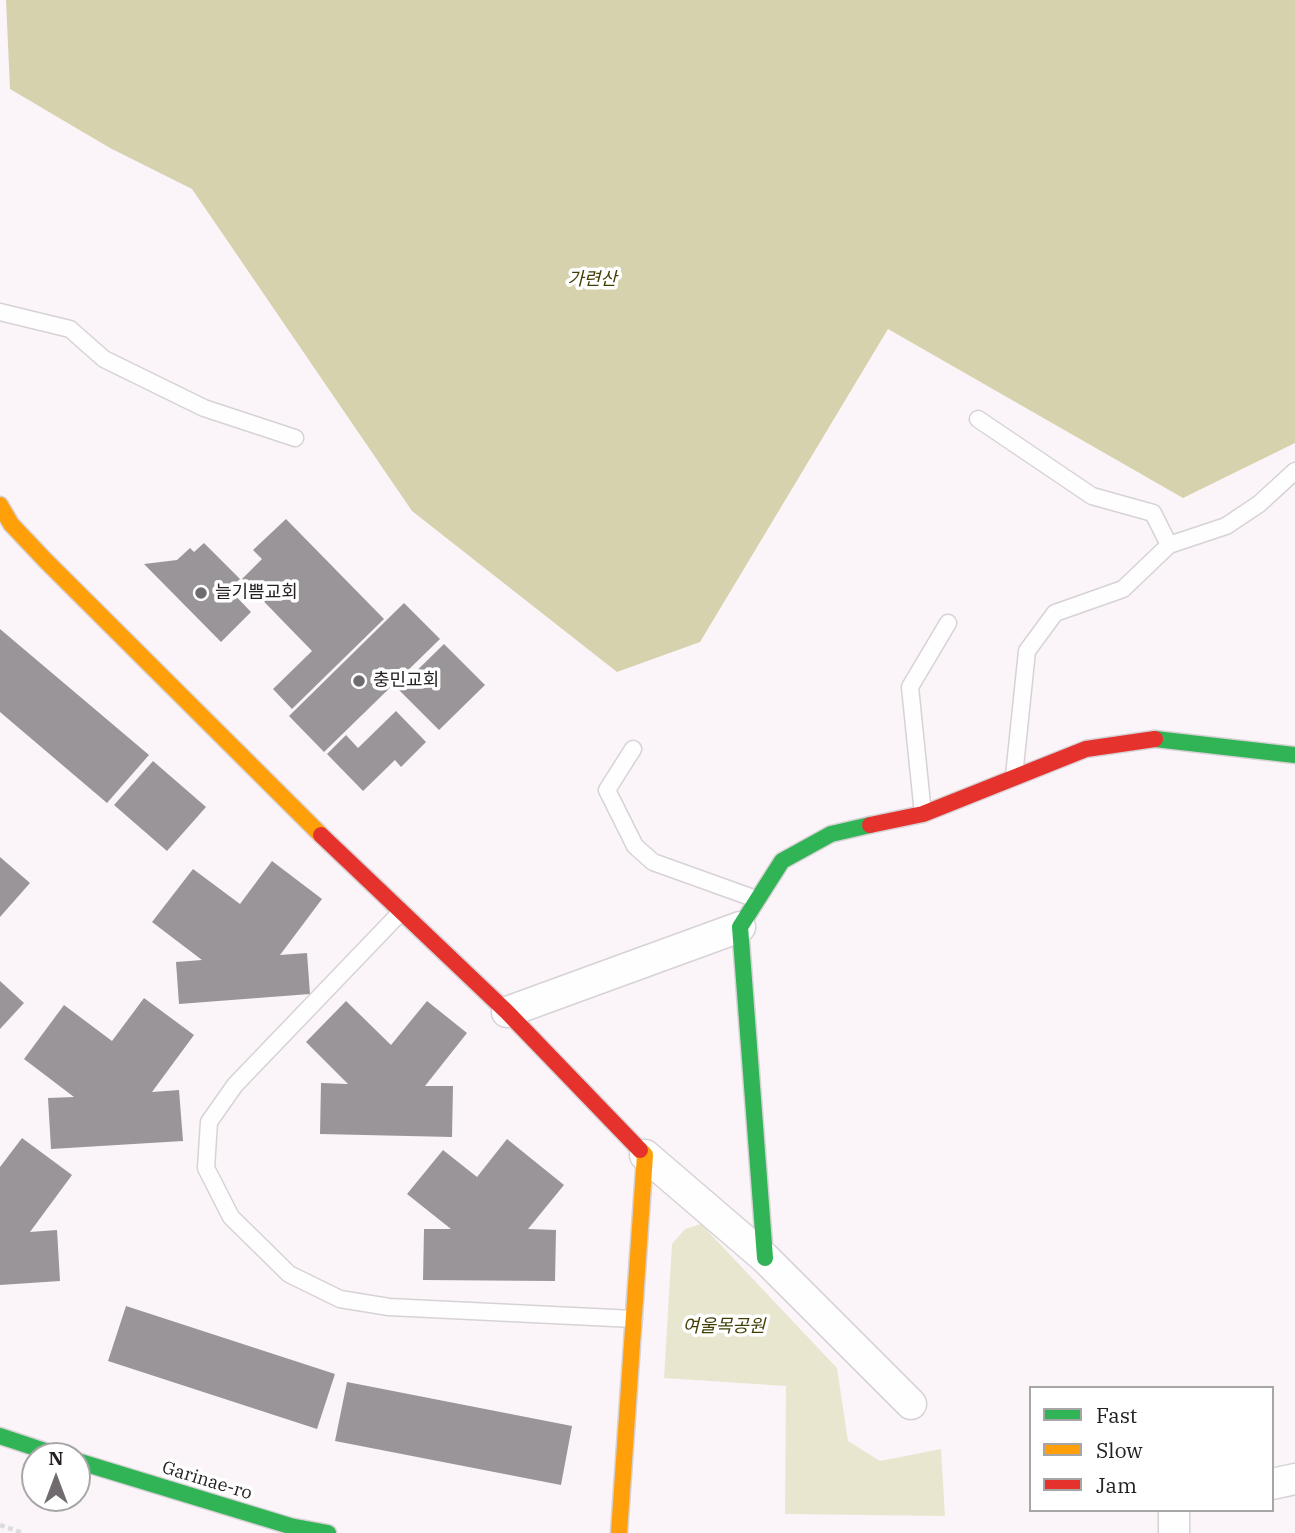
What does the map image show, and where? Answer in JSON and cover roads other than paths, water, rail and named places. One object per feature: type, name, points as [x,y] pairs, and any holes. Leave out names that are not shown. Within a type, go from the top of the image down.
[{"type":"street","points":[[0,506],[6,530],[400,913],[507,1012],[645,1155],[765,1258],[911,1404]]},
{"type":"street","points":[[765,1258],[740,927],[782,861],[831,834],[923,814],[1086,749],[1163,738],[1295,755]]},
{"type":"street","points":[[507,1012],[740,927]]},
{"type":"street","points":[[619,1533],[645,1155]]},
{"type":"street","points":[[0,1436],[21,1443]]},
{"type":"street","name":"Garinae-ro","points":[[91,1465],[289,1526],[328,1533]]},
{"type":"street","points":[[1274,1484],[1295,1479]]},
{"type":"street","points":[[1174,1512],[1174,1533]]},
{"type":"lane","points":[[0,313],[70,330],[104,359],[191,402],[296,438]]},
{"type":"lane","points":[[978,419],[1092,496],[1153,513],[1169,545]]},
{"type":"lane","points":[[1014,776],[1027,651],[1055,613],[1123,589],[1169,545],[1226,526],[1259,504],[1295,471]]},
{"type":"lane","points":[[923,814],[910,687],[948,623]]},
{"type":"lane","points":[[633,749],[607,790],[635,846],[653,862],[756,899]]},
{"type":"lane","points":[[400,913],[234,1085],[209,1122],[206,1168],[231,1217],[289,1275],[340,1299],[389,1307],[634,1320]]},
{"type":"place","name":"늘기쁨교회","points":[[201,593]]},
{"type":"place","name":"충민교회","points":[[359,681]]},
{"type":"park label","name":"가련산","points":[[592,280]]},
{"type":"park label","name":"여울목공원","points":[[724,1327]]}]
